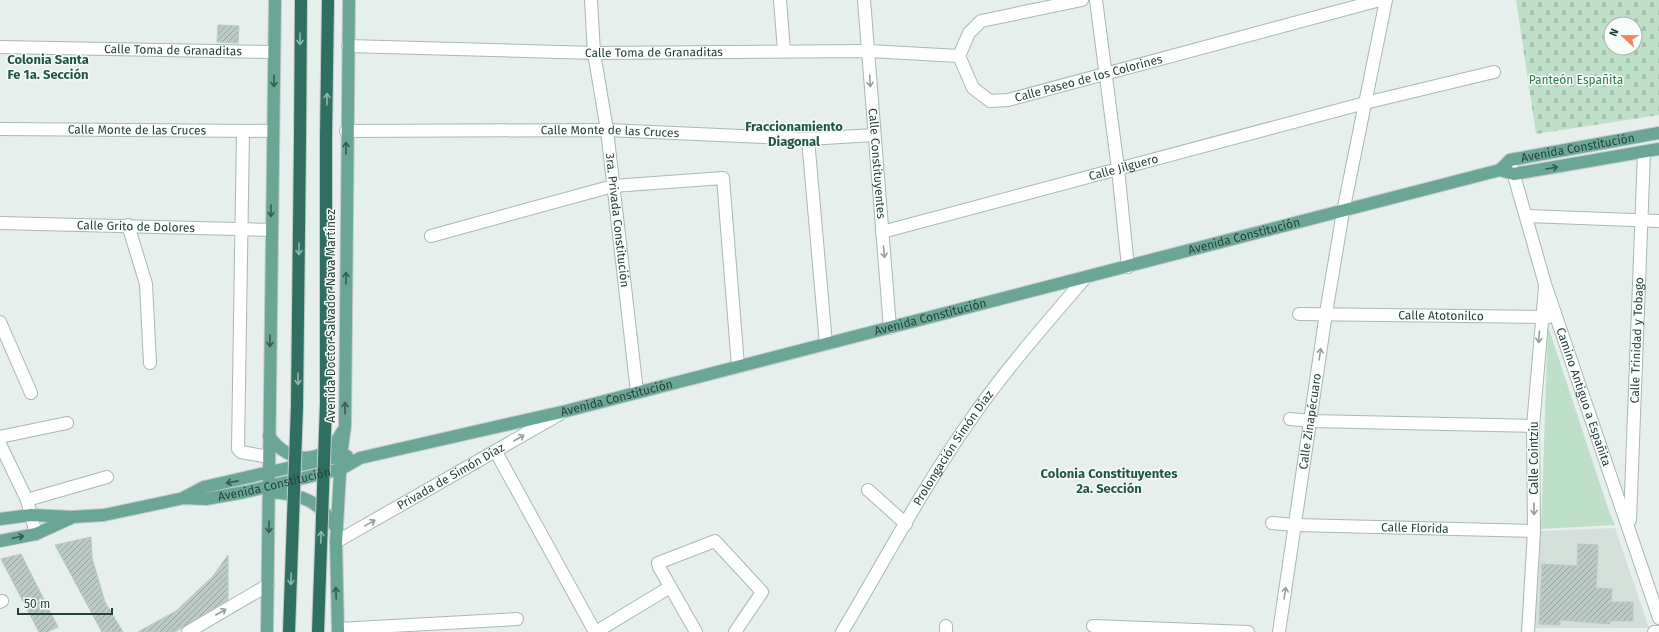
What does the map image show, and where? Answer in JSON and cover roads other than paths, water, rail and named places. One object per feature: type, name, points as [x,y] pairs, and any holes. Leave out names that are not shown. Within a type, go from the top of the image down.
[{"type":"highway","points":[[290,632],[298,406],[301,0]]},
{"type":"highway","name":"Avenida Doctor Salvador Nava Martínez","points":[[318,632],[326,404],[326,138],[328,0]]},
{"type":"main road","points":[[267,632],[275,0]]},
{"type":"main road","name":"Avenida Doctor Salvador Nava Martínez","points":[[338,630],[336,542],[341,456],[345,426],[346,131],[349,0]]},
{"type":"main road","name":"Avenida Constitución","points":[[0,519],[31,515],[72,517],[104,515],[184,498],[206,499],[269,489],[341,469],[360,458],[566,411],[1343,212],[1500,170],[1510,160],[1659,133]]},
{"type":"main road","name":"Avenida Constitución","points":[[1500,170],[1514,174],[1659,149]]},
{"type":"main road","points":[[269,436],[276,446],[286,453],[297,457],[309,458],[321,454],[331,448],[345,426]]},
{"type":"main road","name":"Avenida Constitución","points":[[184,498],[204,487],[341,456],[360,458]]},
{"type":"main road","points":[[269,489],[298,496],[312,502],[327,514],[337,529]]},
{"type":"main road","points":[[245,492],[269,505]]},
{"type":"main road","name":"Avenida Constitución","points":[[0,541],[36,534],[72,517]]},
{"type":"street","name":"3ra. Privada Constitución","points":[[591,0],[594,53],[607,130],[637,392]]},
{"type":"street","points":[[780,0],[784,51]]},
{"type":"street","name":"Calle Constituyentes","points":[[864,0],[890,328]]},
{"type":"street","points":[[959,56],[969,33],[981,21],[1082,0]]},
{"type":"street","points":[[1096,0],[1104,73],[1118,169],[1128,267]]},
{"type":"street","name":"Calle Paseo de los Colorines","points":[[959,56],[973,88],[990,101],[1008,100],[1380,0]]},
{"type":"street","name":"Calle Zinapécuaro","points":[[1279,632],[1296,525],[1326,313],[1343,212],[1386,0]]},
{"type":"street","name":"Calle Toma de Granaditas","points":[[348,46],[594,53],[869,51],[959,56]]},
{"type":"street","name":"Calle Toma de Granaditas","points":[[0,47],[274,52]]},
{"type":"street","name":"Calle Jilguero","points":[[882,232],[1365,103],[1494,72]]},
{"type":"street","name":"Calle Monte de las Cruces","points":[[0,129],[273,131]]},
{"type":"street","name":"Calle Monte de las Cruces","points":[[346,131],[607,130],[808,139],[874,135]]},
{"type":"street","points":[[243,131],[240,230],[238,449],[241,452],[269,457]]},
{"type":"street","points":[[808,139],[826,344]]},
{"type":"street","name":"Calle Trinidad y Tobago","points":[[1629,528],[1644,152]]},
{"type":"street","name":"Camino Antiguo a Españita","points":[[1510,160],[1545,284],[1659,618]]},
{"type":"street","points":[[431,236],[613,186],[723,178],[738,366]]},
{"type":"street","points":[[1527,216],[1659,221]]},
{"type":"street","name":"Calle Grito de Dolores","points":[[0,223],[128,225],[271,230]]},
{"type":"street","points":[[128,225],[146,284],[150,363]]},
{"type":"street","name":"Prolongación Simón Díaz","points":[[842,632],[884,558],[969,421],[1033,339],[1085,278]]},
{"type":"street","name":"Calle Cointziu","points":[[1528,632],[1534,531],[1533,426],[1545,284]]},
{"type":"street","name":"Calle Atotonilco","points":[[1299,314],[1326,313],[1541,318],[1556,317]]},
{"type":"street","points":[[0,322],[31,393]]},
{"type":"street","name":"Privada de Simón Díaz","points":[[336,542],[566,411]]},
{"type":"street","points":[[1290,419],[1311,421],[1533,426]]},
{"type":"street","points":[[0,437],[67,423]]},
{"type":"street","points":[[0,444],[27,500],[36,534]]},
{"type":"street","points":[[496,452],[596,632],[670,587]]},
{"type":"street","points":[[27,500],[107,477]]},
{"type":"street","points":[[868,490],[906,524]]},
{"type":"street","name":"Calle Florida","points":[[1272,523],[1296,525],[1534,531]]},
{"type":"street","points":[[696,632],[658,563],[715,541],[762,592],[735,632]]},
{"type":"street","points":[[188,632],[268,585]]},
{"type":"street","points":[[851,632],[852,616]]},
{"type":"street","points":[[338,630],[517,619]]},
{"type":"street","points":[[1093,626],[1248,632]]},
{"type":"street","points":[[1654,632],[1659,632]]},
{"type":"district","name":"Colonia Santa Fe 1a. Sección","points":[[48,66]]},
{"type":"district","name":"Fraccionamiento Diagonal","points":[[794,134]]},
{"type":"district","name":"Colonia Constituyentes 2a. Sección","points":[[1109,480]]},
{"type":"park label","name":"Panteón Españita","points":[[1576,80]]}]
